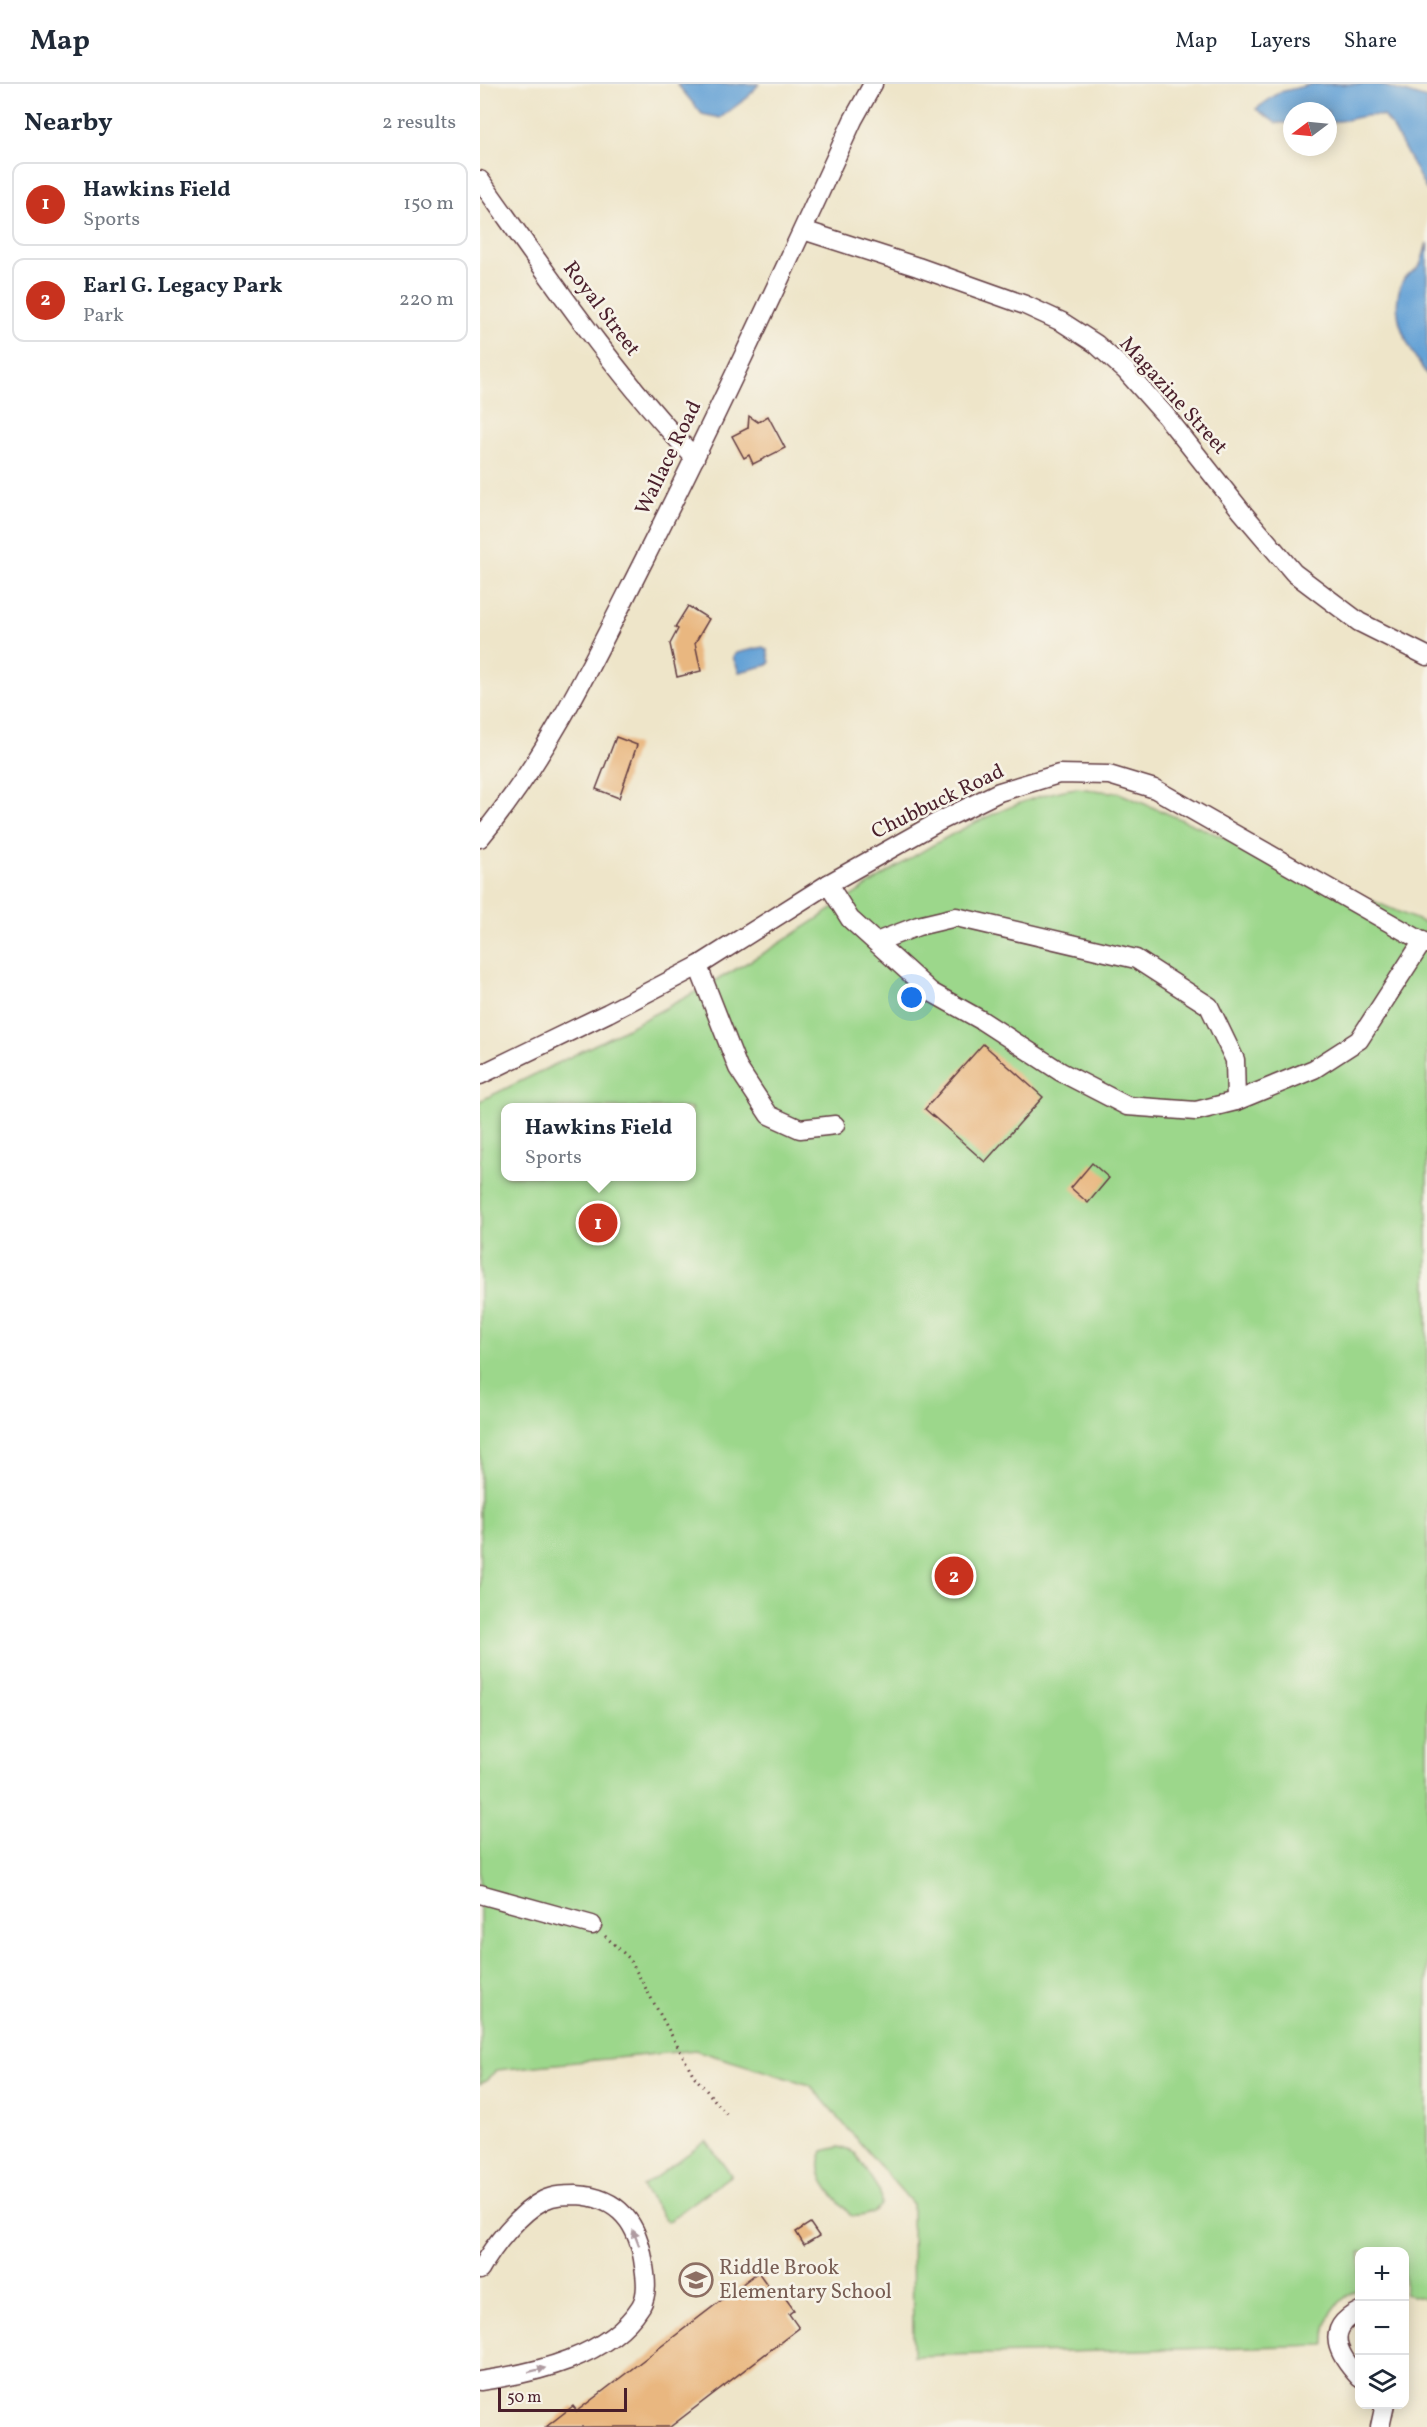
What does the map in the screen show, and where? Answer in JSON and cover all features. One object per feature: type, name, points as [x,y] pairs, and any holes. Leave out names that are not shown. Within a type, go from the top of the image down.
[{"type":"street","name":"Wallace Road","points":[[480,838],[532,769],[563,717],[695,458],[853,120],[873,84]]},
{"type":"street","name":"Royal Street","points":[[480,180],[574,312],[661,422],[695,458]]},
{"type":"street","name":"Magazine Street","points":[[803,230],[1025,305],[1062,322],[1096,344],[1126,371],[1166,416],[1294,573],[1359,622],[1427,656]]},
{"type":"street","name":"Chubbuck Road","points":[[480,1075],[698,966],[828,884],[938,822],[999,792],[1059,774],[1109,775],[1155,789],[1425,942]]},
{"type":"street","points":[[828,884],[850,919],[931,992],[981,1020],[1061,1072],[1127,1106],[1196,1111],[1236,1101],[1314,1069],[1359,1040],[1425,942]]},
{"type":"street","points":[[876,942],[918,926],[956,917],[1137,959],[1209,1006],[1235,1060],[1236,1101]]},
{"type":"street","points":[[698,966],[738,1068],[769,1115],[800,1130],[835,1125]]},
{"type":"street","points":[[480,1894],[592,1925]]},
{"type":"street","points":[[480,2270],[494,2245],[542,2201],[561,2195],[587,2196],[614,2204],[630,2222],[643,2258],[646,2280],[642,2304],[625,2325],[599,2344],[557,2364],[480,2381]]},
{"type":"street","points":[[1355,2314],[1343,2323],[1337,2342],[1344,2361],[1355,2373]]},
{"type":"street","points":[[1380,2427],[1383,2409]]},
{"type":"path","points":[[592,1925],[629,1958],[694,2076],[729,2117]]},
{"type":"green space","points":[[1077,788],[1119,793],[1427,924],[1427,2300],[1409,2295],[1409,2247],[1355,2247],[1355,2292],[1337,2305],[1329,2318],[1325,2345],[913,2356],[912,2203],[810,2085],[695,2050],[497,2070],[480,2085],[480,1101],[728,974],[928,848],[987,817],[1020,803]]},
{"type":"green space","points":[[706,2141],[731,2175],[667,2222],[642,2187]]},
{"type":"green space","points":[[839,2147],[855,2153],[880,2192],[881,2205],[871,2213],[851,2216],[822,2178],[820,2160],[823,2151]]},
{"type":"water","points":[[677,84],[759,84],[748,97],[720,118],[702,114]]},
{"type":"water","points":[[1313,84],[1378,84],[1427,99],[1427,191],[1393,128],[1383,116],[1337,121],[1337,102],[1283,102],[1283,123],[1276,123],[1256,109],[1280,92]]},
{"type":"water","points":[[1427,243],[1427,375],[1407,342],[1397,305],[1403,280],[1420,265]]},
{"type":"water","points":[[763,647],[767,650],[770,662],[768,665],[739,672],[733,657],[736,653]]},
{"type":"building","points":[[749,416],[758,422],[768,416],[785,448],[753,464],[749,455],[744,458],[732,436],[748,428]]},
{"type":"building","points":[[688,606],[709,619],[695,643],[701,671],[677,677],[670,644],[678,629],[675,627]]},
{"type":"building","points":[[616,737],[637,745],[619,798],[596,789]]},
{"type":"building","points":[[983,1044],[1043,1097],[985,1162],[925,1109]]},
{"type":"building","points":[[1092,1163],[1109,1178],[1088,1203],[1071,1188]]},
{"type":"building","points":[[810,2223],[819,2236],[804,2245],[796,2232]]},
{"type":"building","points":[[758,2272],[776,2297],[781,2292],[794,2310],[789,2314],[799,2328],[670,2427],[546,2427],[573,2406],[577,2411]]},
{"type":"place","name":"Hawkins Field","points":[[598,1223]]},
{"type":"place","name":"Earl G. Legacy Park","points":[[954,1576]]},
{"type":"place","name":"Riddle Brook Elementary School","points":[[696,2280]]}]
